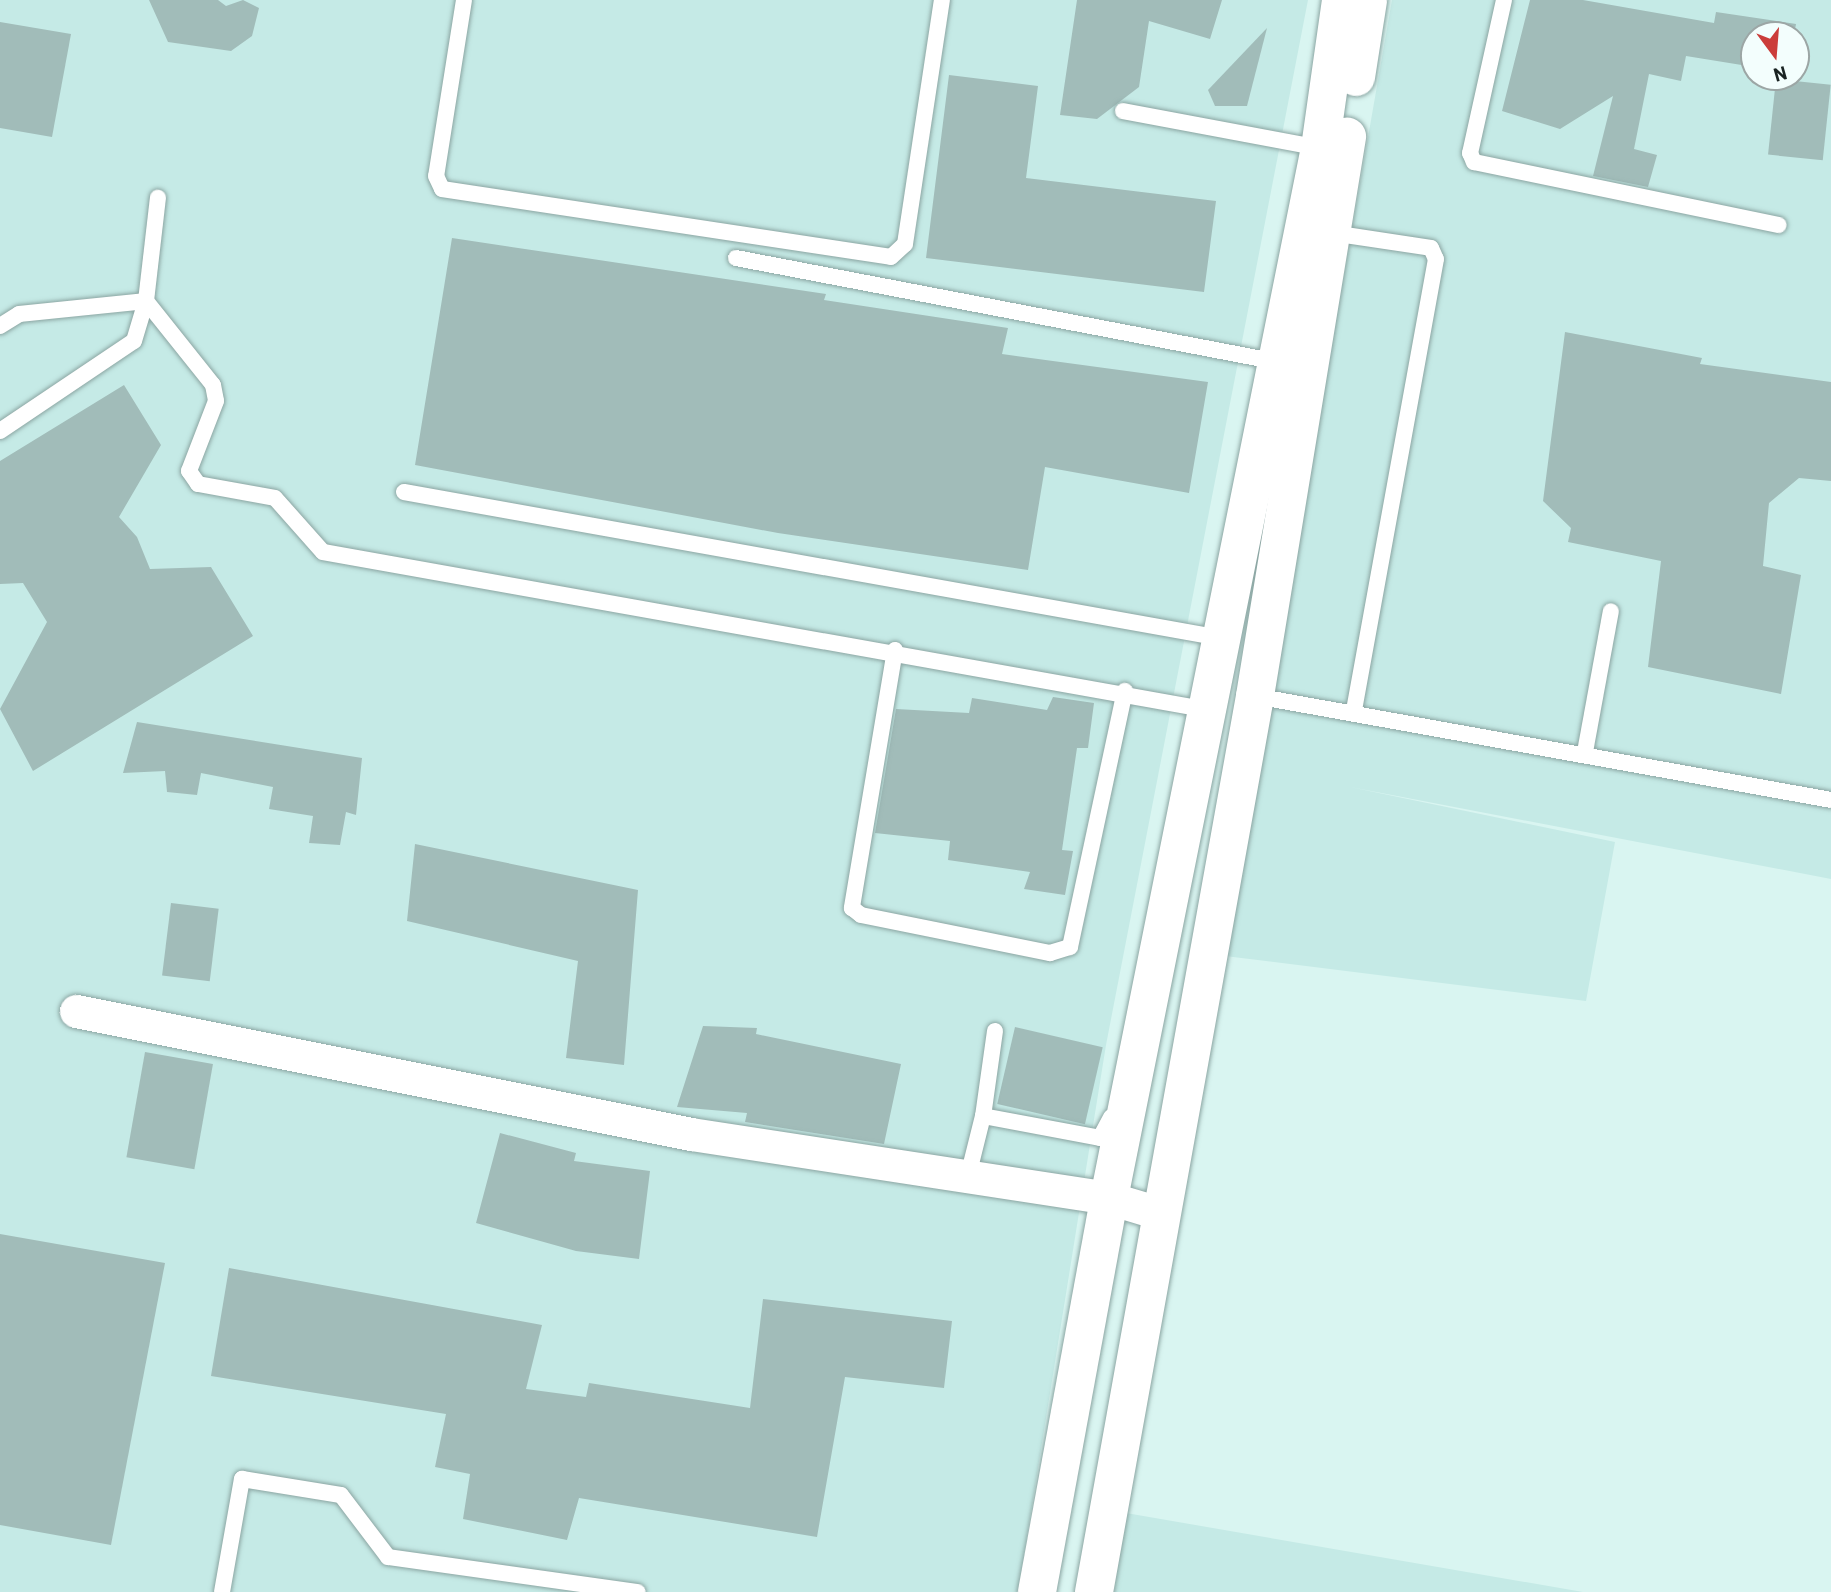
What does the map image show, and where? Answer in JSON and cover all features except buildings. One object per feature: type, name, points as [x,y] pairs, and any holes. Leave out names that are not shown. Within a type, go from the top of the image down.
[{"type":"main road","points":[[1341,0],[1320,148],[1273,361],[1220,638],[1211,711],[1110,1140],[1109,1198],[1038,1588],[1093,1592],[1255,696],[1368,0]]},
{"type":"street","points":[[76,1011],[691,1134],[1109,1198],[1162,1214]]},
{"type":"lane","points":[[464,0],[436,176],[442,189],[891,257],[905,244],[942,0]]},
{"type":"lane","points":[[1504,0],[1470,153],[1474,162],[1779,225]]},
{"type":"lane","points":[[1123,111],[1320,148]]},
{"type":"lane","points":[[0,431],[134,341],[146,301],[158,198]]},
{"type":"lane","points":[[1332,233],[1431,248],[1436,259],[1354,712]]},
{"type":"lane","points":[[736,258],[1273,361]]},
{"type":"lane","points":[[0,326],[19,314],[146,301]]},
{"type":"lane","points":[[146,301],[213,385],[216,401],[189,471],[198,484],[275,498],[323,552],[1125,691],[1211,711]]},
{"type":"lane","points":[[404,492],[1220,638]]},
{"type":"lane","points":[[1585,752],[1611,611]]},
{"type":"lane","points":[[895,650],[852,908],[861,915],[1050,953],[1070,947],[1125,691]]},
{"type":"lane","points":[[1255,696],[1585,752],[1831,800]]},
{"type":"lane","points":[[968,1176],[983,1116],[995,1031]]},
{"type":"lane","points":[[983,1116],[1110,1140],[1110,1123],[1121,1059]]},
{"type":"lane","points":[[222,1592],[242,1479],[341,1495],[387,1557],[638,1592]]},
{"type":"shaded area","points":[[0,0],[1308,0],[1106,1045],[1018,1592],[0,1592]]},
{"type":"shaded area","points":[[1392,0],[1831,0],[1831,879],[1350,787],[1615,842],[1586,1001],[1225,956]]},
{"type":"shaded area","points":[[1126,1513],[1583,1592],[1114,1592]]}]
